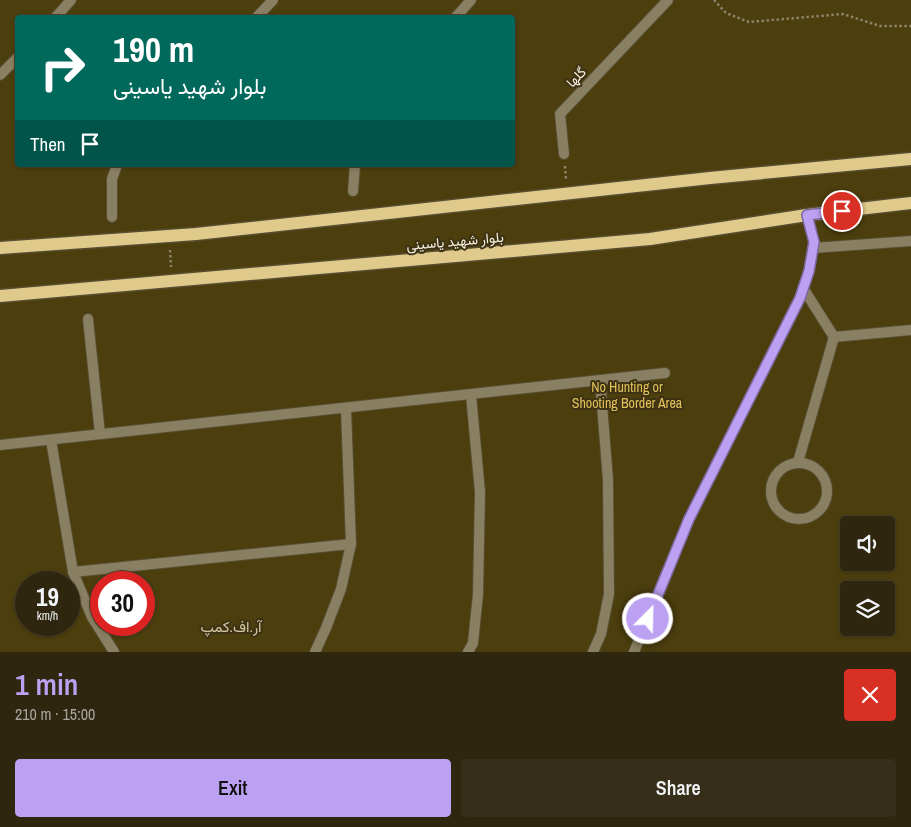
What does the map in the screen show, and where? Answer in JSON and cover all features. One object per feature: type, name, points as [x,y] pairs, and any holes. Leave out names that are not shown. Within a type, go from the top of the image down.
[{"type":"main road","points":[[0,248],[168,236],[710,178],[911,159]]},
{"type":"main road","name":"بلوار شهید یاسینی","points":[[0,296],[650,239],[807,215],[911,203]]},
{"type":"street","points":[[57,15],[71,0]]},
{"type":"street","points":[[259,15],[273,0]]},
{"type":"street","points":[[458,15],[471,0]]},
{"type":"street","name":"گلها","points":[[564,154],[560,114],[668,0]]},
{"type":"street","points":[[0,75],[15,60]]},
{"type":"street","points":[[112,216],[112,179],[116,167]]},
{"type":"street","points":[[354,192],[355,167]]},
{"type":"street","points":[[634,652],[689,519],[800,298],[809,271],[814,242],[807,215]]},
{"type":"street","points":[[813,248],[911,241]]},
{"type":"street","points":[[798,462],[834,337],[803,288]]},
{"type":"street","points":[[88,319],[100,434]]},
{"type":"street","points":[[834,337],[911,330]]},
{"type":"street","points":[[0,445],[665,373]]},
{"type":"street","points":[[593,652],[601,634],[609,594],[608,480],[600,380]]},
{"type":"street","points":[[468,652],[473,643],[478,594],[480,511],[471,395]]},
{"type":"street","points":[[315,652],[341,589],[351,544],[346,409]]},
{"type":"street","points":[[51,440],[73,571]]},
{"type":"street","points":[[798,462],[814,467],[824,480],[826,496],[818,510],[812,515],[796,519],[780,512],[775,506],[770,490],[776,474],[782,468],[798,462]]},
{"type":"street","points":[[80,571],[351,544]]},
{"type":"street","points":[[80,589],[92,617],[114,652]]},
{"type":"path","points":[[714,0],[726,13],[749,22],[843,14],[880,26],[911,26]]},
{"type":"path","points":[[564,154],[566,194]]},
{"type":"path","points":[[168,236],[173,281]]},
{"type":"green space","name":"No Hunting or Shooting Border Area","points":[[0,0],[911,0],[911,652],[0,652]]},
{"type":"district","name":"آر.اف.کمپ","points":[[231,627]]},
{"type":"route","points":[[648,619],[689,519],[800,298],[809,271],[814,242],[807,215],[842,211]]}]
